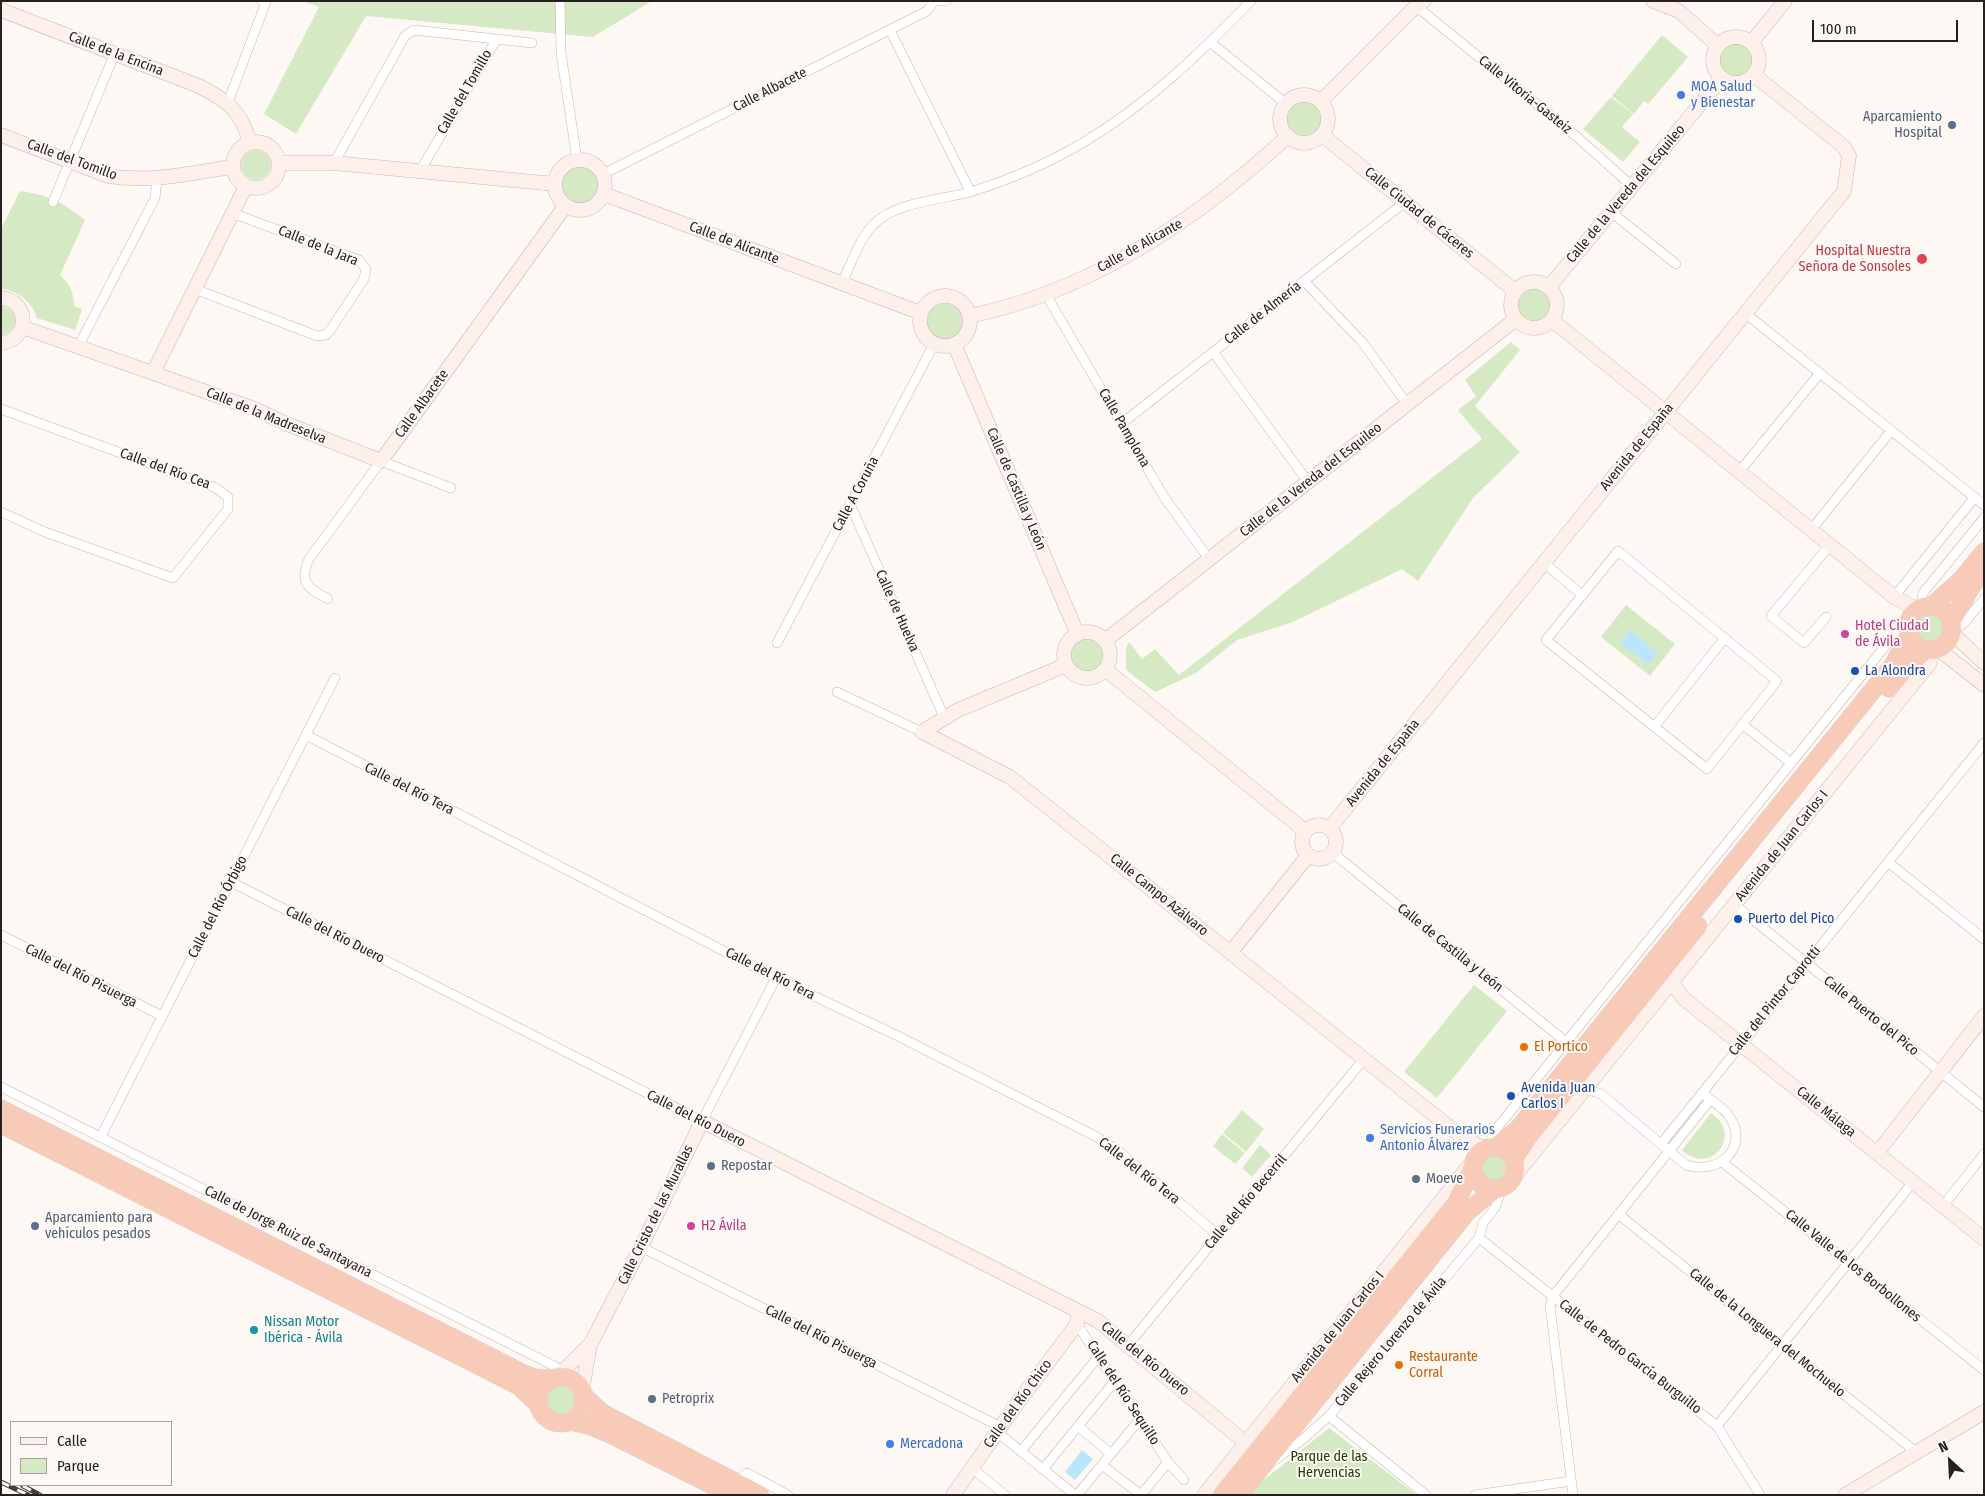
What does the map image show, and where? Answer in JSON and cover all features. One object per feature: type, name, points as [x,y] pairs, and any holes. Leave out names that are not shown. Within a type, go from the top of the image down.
[{"type":"highway","name":"Avenida de Juan Carlos I","points":[[1222,1495],[1456,1203],[1482,1155],[1519,1128],[1894,664],[1917,616],[1962,579],[1984,552]]},
{"type":"highway","points":[[1952,629],[1941,609],[1917,616],[1915,644],[1931,650],[1947,643],[1971,586],[1984,570]]},
{"type":"highway","name":"Avenida de Juan Carlos I","points":[[1514,1159],[1529,1136],[1903,671],[1931,650]]},
{"type":"highway","name":"Calle de Jorge Ruiz de Santayana","points":[[1,1109],[524,1374],[535,1378],[568,1382],[602,1414],[734,1489]]},
{"type":"highway","name":"Calle de Jorge Ruiz de Santayana","points":[[1,1124],[519,1386],[538,1404],[540,1411],[551,1421],[588,1425],[734,1489],[760,1495]]},
{"type":"highway","points":[[1507,1150],[1514,1159],[1516,1170],[1503,1186],[1483,1187],[1475,1179],[1482,1155],[1507,1150]]},
{"type":"highway","name":"Avenida de Juan Carlos I","points":[[1239,1495],[1467,1212],[1503,1186]]},
{"type":"highway","points":[[538,1404],[541,1389],[568,1382],[581,1411],[569,1422]]},
{"type":"street","points":[[228,102],[266,2],[262,1]]},
{"type":"street","points":[[560,1],[561,53],[577,160]]},
{"type":"street","points":[[932,2],[946,1]]},
{"type":"street","points":[[842,283],[863,240],[874,224],[885,215],[899,208],[970,191],[1045,163],[1082,143],[1146,101],[1251,1]]},
{"type":"street","points":[[1653,1],[1679,11],[1718,46]]},
{"type":"street","points":[[1751,43],[1785,1]]},
{"type":"street","name":"Calle Albacete","points":[[603,174],[927,11],[932,2]]},
{"type":"street","points":[[1321,101],[1420,4]]},
{"type":"street","name":"Calle Vitoria-Gasteiz","points":[[1420,4],[1632,186]]},
{"type":"street","name":"Calle de la Encina","points":[[1,10],[199,86],[228,102],[244,122],[250,142]]},
{"type":"street","name":"Calle del Tomillo","points":[[334,163],[405,36],[414,30],[424,29],[496,40],[532,43]]},
{"type":"street","points":[[890,30],[970,191]]},
{"type":"street","points":[[1740,37],[1751,43],[1758,52],[1759,58],[1759,64],[1754,75],[1745,82],[1732,84],[1721,79],[1714,69],[1713,57],[1718,46],[1728,39],[1740,37]]},
{"type":"street","name":"Calle del Tomillo","points":[[420,171],[496,40]]},
{"type":"street","points":[[1210,42],[1286,104]]},
{"type":"street","points":[[53,202],[115,53]]},
{"type":"street","name":"Avenida de España","points":[[1330,828],[1844,191],[1849,156],[1844,147],[1754,75]]},
{"type":"street","name":"Calle de la Vereda del Esquileo","points":[[1549,286],[1721,79]]},
{"type":"street","points":[[1303,95],[1309,95],[1321,101],[1328,111],[1328,124],[1322,134],[1312,142],[1299,142],[1288,136],[1281,126],[1280,114],[1286,104],[1296,96],[1303,95]]},
{"type":"street","name":"Calle Ciudad de Cáceres","points":[[1322,134],[1515,291]]},
{"type":"street","name":"Calle del Tomillo","points":[[1,135],[108,176],[123,179],[157,178],[232,167]]},
{"type":"street","name":"Calle de Alicante","points":[[969,316],[1045,293],[1103,268],[1156,239],[1230,187],[1288,136]]},
{"type":"street","points":[[250,142],[264,142],[270,145],[280,163],[276,176],[266,186],[260,188],[246,186],[235,175],[232,167],[235,154],[250,142]]},
{"type":"street","points":[[577,160],[592,164],[603,174],[604,194],[598,203],[588,209],[576,210],[566,206],[558,196],[555,184],[558,173],[566,165],[577,160]]},
{"type":"street","points":[[280,163],[334,163],[555,184]]},
{"type":"street","points":[[79,345],[155,198],[157,178]]},
{"type":"street","points":[[153,373],[246,186]]},
{"type":"street","name":"Calle de Alicante","points":[[604,194],[921,313]]},
{"type":"street","name":"Calle de Almería","points":[[1121,424],[1405,202]]},
{"type":"street","name":"Calle Albacete","points":[[328,599],[309,589],[304,579],[304,570],[309,559],[566,206]]},
{"type":"street","points":[[1611,212],[1676,264]]},
{"type":"street","name":"Calle de la Jara","points":[[195,289],[316,336],[322,336],[331,329],[364,279],[366,269],[358,260],[232,213]]},
{"type":"street","points":[[1304,281],[1363,343],[1407,404]]},
{"type":"street","points":[[1538,282],[1549,286],[1557,297],[1558,309],[1552,320],[1541,327],[1527,327],[1516,319],[1512,310],[1511,300],[1515,291],[1525,283],[1538,282]]},
{"type":"street","name":"Calle Pamplona","points":[[1045,293],[1164,498],[1209,560]]},
{"type":"street","points":[[940,297],[953,298],[963,304],[969,316],[966,332],[954,344],[944,346],[934,344],[925,337],[920,325],[921,313],[928,302],[940,297]]},
{"type":"street","points":[[1,298],[12,300],[18,305],[24,320],[22,327],[13,340],[1,343]]},
{"type":"street","points":[[1746,314],[1984,505]]},
{"type":"street","name":"Calle de la Vereda del Esquileo","points":[[1106,640],[1516,319]]},
{"type":"street","points":[[1552,320],[1917,616]]},
{"type":"street","name":"Calle de la Madreselva","points":[[22,327],[79,345],[254,409],[287,424],[451,488]]},
{"type":"street","name":"Calle A Coruña","points":[[777,644],[934,344]]},
{"type":"street","name":"Calle de Castilla y León","points":[[954,344],[1077,633]]},
{"type":"street","points":[[1213,352],[1308,482]]},
{"type":"street","points":[[1739,472],[1820,373]]},
{"type":"street","name":"Calle del Río Cea","points":[[1,410],[216,488],[228,497],[228,509],[173,578],[45,532],[1,512]]},
{"type":"street","points":[[1811,530],[1891,430]]},
{"type":"street","points":[[1894,597],[1974,497]]},
{"type":"street","name":"Calle de Huelva","points":[[850,504],[944,717]]},
{"type":"street","name":"Avenida de Juan Carlos I","points":[[1204,1495],[1482,1155],[1493,1133],[1887,644],[1917,616],[1923,593],[1984,518]]},
{"type":"street","points":[[1826,617],[1804,644],[1771,616],[1830,545]]},
{"type":"street","points":[[1618,551],[1724,639],[1777,681],[1707,769],[1546,640],[1581,594],[1618,551]]},
{"type":"street","points":[[1544,563],[1581,594]]},
{"type":"street","points":[[1984,599],[1964,623],[1952,629],[1984,663]]},
{"type":"street","points":[[1088,631],[1098,634],[1106,640],[1110,650],[1110,660],[1106,670],[1096,677],[1084,678],[1073,674],[1066,665],[1063,653],[1068,641],[1077,633],[1088,631]]},
{"type":"street","points":[[1654,727],[1724,639]]},
{"type":"street","points":[[1931,650],[1984,685]]},
{"type":"street","name":"Avenida de Juan Carlos I","points":[[1503,1186],[1590,1084],[1930,663],[1931,650]]},
{"type":"street","points":[[922,732],[944,717],[1066,665]]},
{"type":"street","points":[[1106,670],[1304,831]]},
{"type":"street","name":"Calle del Río Órbigo","points":[[101,1136],[334,678]]},
{"type":"street","name":"Calle Campo Azálvaro","points":[[836,692],[1010,776],[1482,1155]]},
{"type":"street","points":[[1742,724],[1791,763]]},
{"type":"street","name":"Calle del Río Tera","points":[[306,735],[776,978],[898,1036],[1095,1136],[1121,1153],[1218,1235]]},
{"type":"street","name":"Calle del Pintor Caprotti","points":[[1661,1144],[1984,743]]},
{"type":"street","points":[[1317,824],[1330,828],[1337,840],[1333,853],[1321,860],[1307,857],[1300,844],[1304,831],[1317,824]]},
{"type":"street","name":"Calle de Castilla y León","points":[[1333,853],[1566,1042]]},
{"type":"street","points":[[1231,952],[1307,857]]},
{"type":"street","points":[[1888,862],[1984,939]]},
{"type":"street","name":"Calle del Río Duero","points":[[231,882],[702,1121],[1078,1318],[1098,1321],[1246,1443]]},
{"type":"street","name":"Calle Puerto del Pico","points":[[1735,905],[1984,1107]]},
{"type":"street","name":"Calle del Río Pisuerga","points":[[1,935],[162,1016]]},
{"type":"street","name":"Calle Cristo de las Murallas","points":[[568,1382],[590,1345],[641,1247],[702,1121],[776,978]]},
{"type":"street","name":"Calle Málaga","points":[[1672,982],[1683,998],[1984,1239]]},
{"type":"street","points":[[1876,1153],[1984,1016]]},
{"type":"street","name":"Calle del Río Becerril","points":[[1128,1344],[1364,1059]]},
{"type":"street","points":[[1590,1084],[1686,1165],[1698,1168],[1711,1168],[1722,1162],[1733,1148],[1736,1132],[1729,1116],[1702,1093]]},
{"type":"street","name":"Calle de Jorge Ruiz de Santayana","points":[[1,1087],[101,1136],[568,1382]]},
{"type":"street","points":[[1573,1495],[1550,1306],[1552,1296],[1710,1100]]},
{"type":"street","points":[[1944,1206],[1984,1154]]},
{"type":"street","name":"Calle Valle de los Borbollones","points":[[1722,1162],[1984,1370]]},
{"type":"street","points":[[1717,1426],[1913,1182]]},
{"type":"street","name":"Calle Rejero Lorenzo de Ávila","points":[[1255,1475],[1302,1440],[1329,1416],[1479,1238],[1482,1223],[1494,1208],[1503,1186]]},
{"type":"street","name":"Calle de la Longuera del Mochuelo","points":[[1618,1214],[1916,1452]]},
{"type":"street","name":"Calle de Pedro García Burguillo","points":[[1479,1238],[1717,1426],[1760,1495]]},
{"type":"street","name":"Calle del Río Pisuerga","points":[[641,1247],[999,1429],[1021,1451],[1076,1495]]},
{"type":"street","name":"Calle del Río Sequillo","points":[[1078,1318],[1098,1356],[1168,1462],[1184,1480]]},
{"type":"street","name":"Calle del Río Chico","points":[[953,1495],[1078,1318]]},
{"type":"street","name":"Calle Cristo de las Murallas","points":[[568,1382],[590,1345]]},
{"type":"street","points":[[1021,1451],[1098,1356]]},
{"type":"street","points":[[1043,1469],[1115,1381]]},
{"type":"street","points":[[1845,1495],[1984,1412]]},
{"type":"street","points":[[1329,1416],[1426,1495]]},
{"type":"street","points":[[1076,1495],[1140,1419]]},
{"type":"street","points":[[1078,1426],[1111,1454]]},
{"type":"street","points":[[1102,1464],[1141,1495],[1168,1462]]},
{"type":"street","points":[[972,1468],[1005,1495]]},
{"type":"street","points":[[734,1489],[747,1473],[788,1495]]},
{"type":"street","points":[[1475,1495],[1571,1481]]},
{"type":"green space","points":[[302,1],[652,1],[593,37],[366,16],[296,134],[264,114],[319,7]]},
{"type":"green space","points":[[1662,35],[1688,57],[1648,104],[1644,101],[1634,114],[1612,96]]},
{"type":"green space","points":[[1736,43],[1743,44],[1749,48],[1753,54],[1753,68],[1749,74],[1743,78],[1736,79],[1729,78],[1723,74],[1719,68],[1718,61],[1719,54],[1723,48],[1729,44]]},
{"type":"green space","points":[[1611,97],[1633,114],[1622,127],[1640,142],[1623,162],[1583,129]]},
{"type":"green space","points":[[1304,100],[1311,101],[1317,105],[1321,111],[1321,125],[1317,131],[1311,135],[1304,136],[1297,135],[1291,131],[1287,125],[1286,118],[1287,111],[1291,105],[1297,101]]},
{"type":"green space","points":[[256,150],[267,154],[271,165],[267,176],[256,180],[245,176],[241,165],[245,154]]},
{"type":"green space","points":[[580,166],[587,167],[593,172],[598,178],[598,192],[593,198],[587,203],[580,204],[573,203],[567,198],[562,192],[561,185],[562,178],[567,172],[573,167]]},
{"type":"green space","points":[[20,191],[55,200],[85,220],[60,275],[71,289],[74,306],[82,309],[75,330],[37,318],[24,298],[13,292],[1,289],[1,229]]},
{"type":"green space","points":[[1534,287],[1547,292],[1552,305],[1547,318],[1534,323],[1521,318],[1516,305],[1521,292]]},
{"type":"green space","points":[[945,304],[952,305],[958,309],[962,315],[962,329],[958,335],[952,339],[945,340],[938,339],[932,335],[928,329],[927,322],[928,315],[932,309],[938,305]]},
{"type":"green space","points":[[1,305],[13,311],[15,323],[12,330],[1,335]]},
{"type":"green space","points":[[1511,342],[1520,350],[1475,406],[1520,452],[1473,498],[1418,581],[1402,569],[1293,622],[1237,640],[1196,673],[1155,692],[1126,670],[1126,648],[1129,642],[1142,659],[1155,649],[1179,675],[1482,439],[1458,410],[1476,396],[1465,380]]},
{"type":"green space","points":[[1626,605],[1675,644],[1650,676],[1601,637]]},
{"type":"green space","points":[[1930,615],[1940,619],[1944,629],[1940,639],[1930,643],[1920,639],[1916,629],[1920,619]]},
{"type":"green space","points":[[1087,637],[1094,638],[1100,642],[1104,648],[1104,662],[1100,668],[1094,672],[1087,673],[1080,672],[1074,668],[1070,662],[1069,655],[1070,648],[1074,642],[1080,638]]},
{"type":"green space","points":[[1474,985],[1507,1011],[1437,1098],[1404,1072]]},
{"type":"green space","points":[[1242,1110],[1264,1129],[1246,1152],[1223,1133]]},
{"type":"green space","points":[[1711,1113],[1720,1122],[1724,1132],[1724,1141],[1720,1150],[1713,1156],[1703,1159],[1693,1157],[1682,1150]]},
{"type":"green space","points":[[1222,1134],[1245,1153],[1235,1164],[1213,1146]]},
{"type":"green space","points":[[1260,1145],[1271,1155],[1252,1177],[1242,1168]]},
{"type":"green space","points":[[1494,1155],[1503,1159],[1507,1168],[1503,1177],[1494,1181],[1485,1177],[1481,1168],[1485,1159]]},
{"type":"green space","points":[[561,1385],[572,1389],[576,1400],[572,1411],[561,1415],[550,1411],[546,1400],[550,1389]]},
{"type":"green space","name":"Parque de las Hervencias","points":[[1329,1428],[1417,1495],[1248,1495],[1256,1486]]},
{"type":"water","points":[[1630,630],[1658,653],[1648,665],[1620,643]]},
{"type":"water","points":[[1082,1450],[1093,1459],[1075,1480],[1065,1472]]},
{"type":"railway","points":[[1,1482],[28,1495]]},
{"type":"railway","points":[[23,1486],[40,1495]]},
{"type":"place","name":"MOA Salud y Bienestar","points":[[1681,95]]},
{"type":"place","name":"Aparcamiento Hospital","points":[[1952,125]]},
{"type":"place","name":"Hospital Nuestra Señora de Sonsoles","points":[[1922,259]]},
{"type":"place","name":"Hotel Ciudad de Ávila","points":[[1845,634]]},
{"type":"place","name":"La Alondra","points":[[1855,671]]},
{"type":"place","name":"Puerto del Pico","points":[[1738,919]]},
{"type":"place","name":"El Portico","points":[[1524,1047]]},
{"type":"place","name":"Avenida Juan Carlos I","points":[[1511,1096]]},
{"type":"place","name":"Servicios Funerarios Antonio Álvarez","points":[[1370,1138]]},
{"type":"place","name":"Repostar","points":[[711,1166]]},
{"type":"place","name":"Moeve","points":[[1416,1179]]},
{"type":"place","name":"Aparcamiento para vehículos pesados","points":[[35,1226]]},
{"type":"place","name":"H2 Ávila","points":[[691,1226]]},
{"type":"place","name":"Nissan Motor Ibérica - Ávila","points":[[254,1330]]},
{"type":"place","name":"Restaurante Corral","points":[[1399,1365]]},
{"type":"place","name":"Petroprix","points":[[652,1399]]},
{"type":"place","name":"Mercadona","points":[[890,1444]]}]
